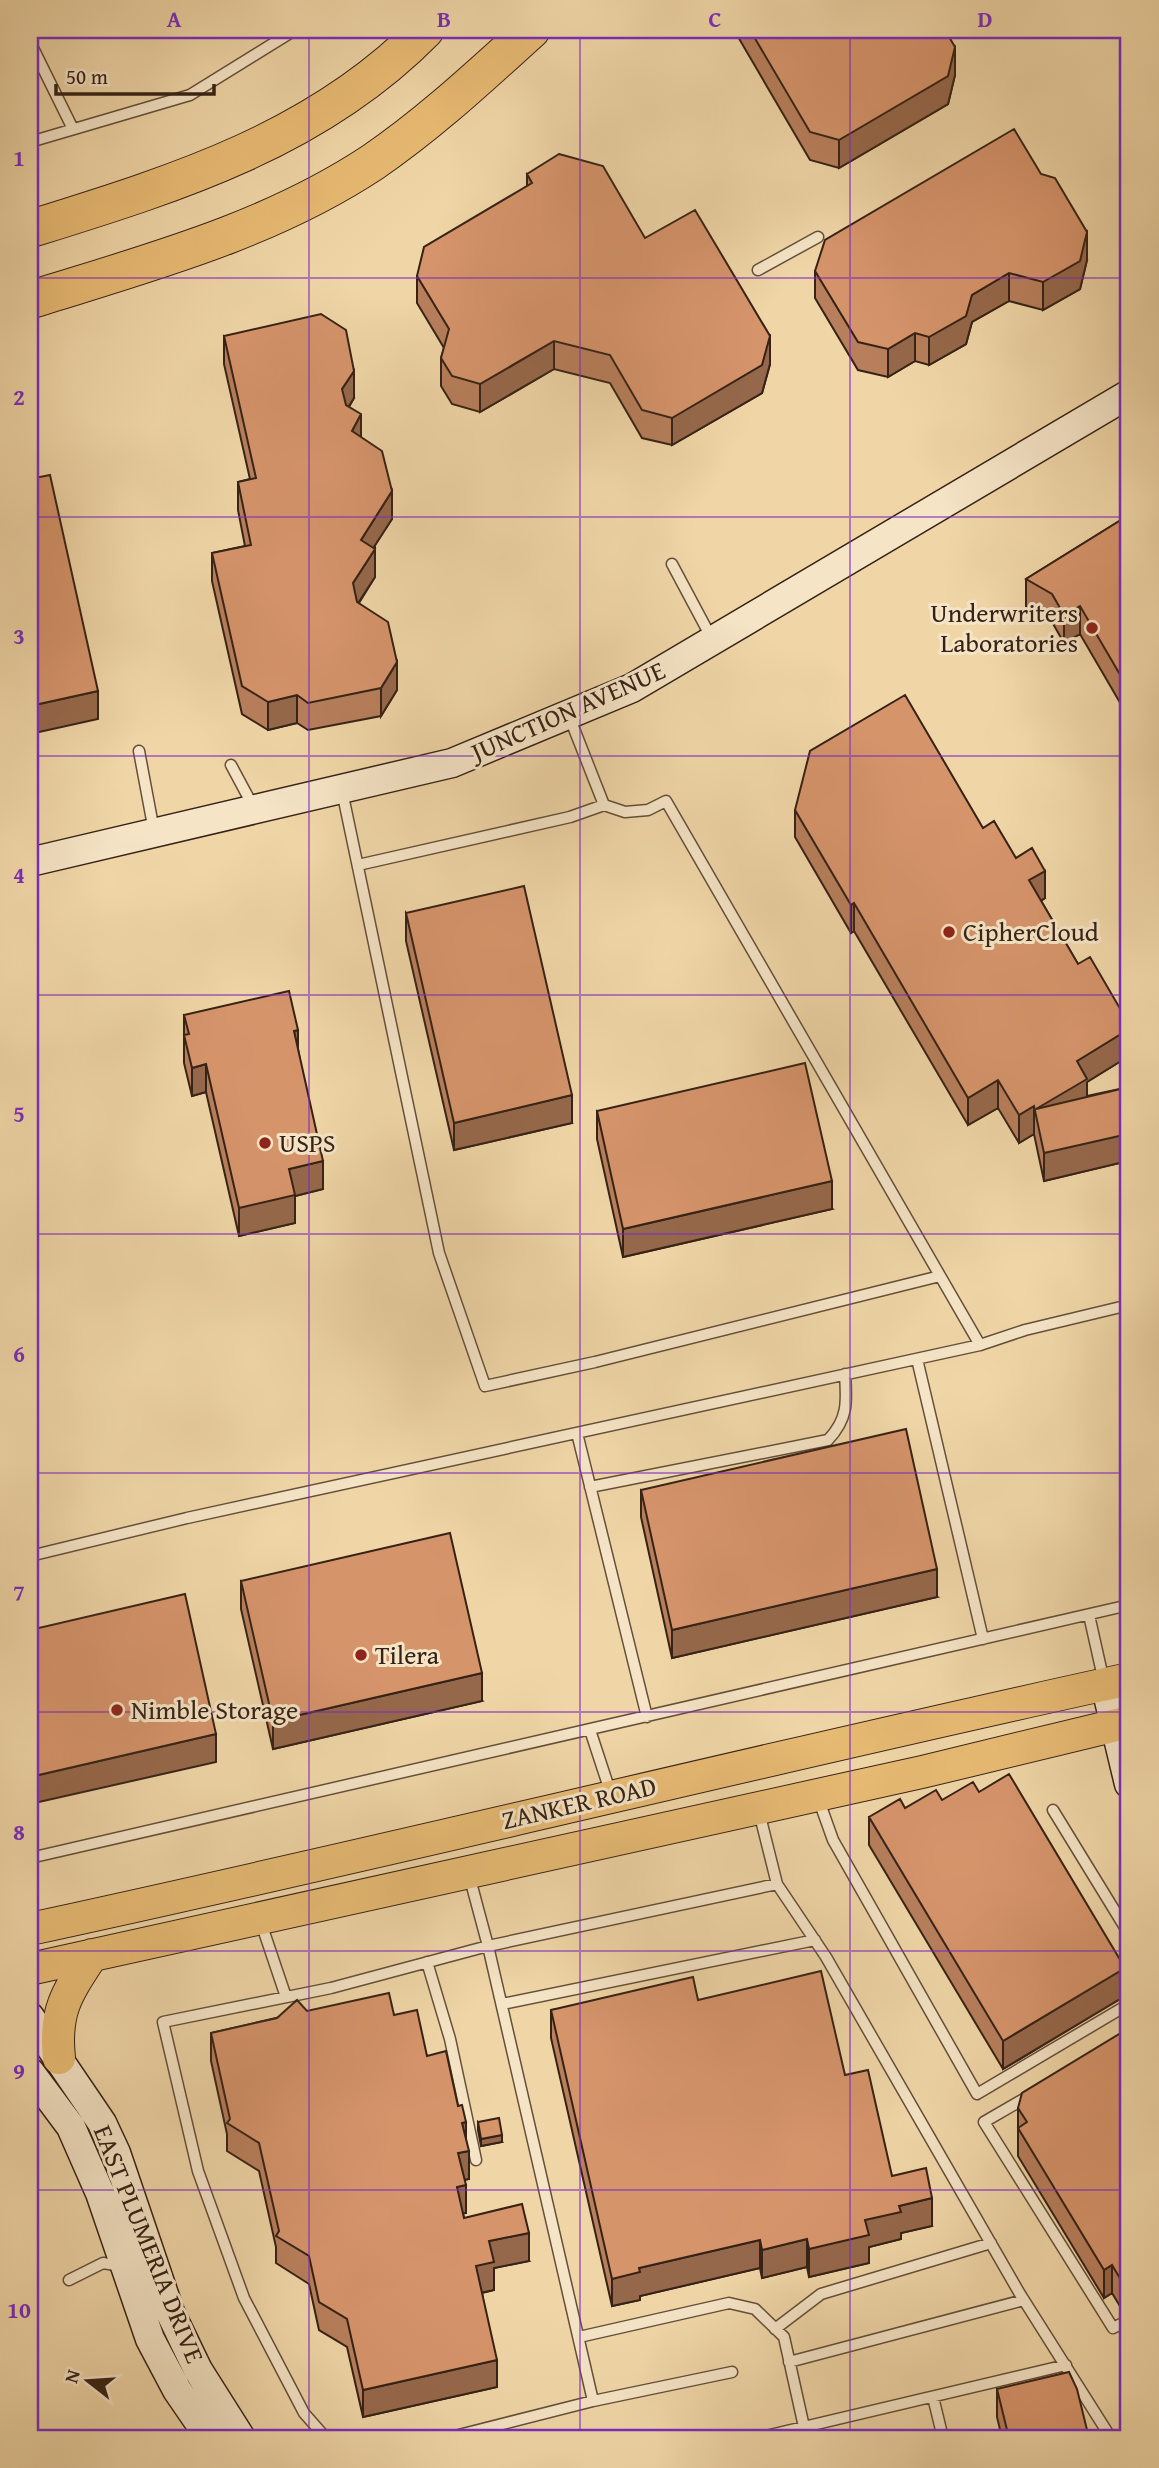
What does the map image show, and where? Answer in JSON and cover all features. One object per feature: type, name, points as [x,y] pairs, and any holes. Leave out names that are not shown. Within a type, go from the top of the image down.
[{"type":"highway","points":[[30,229],[168,186],[234,160],[334,105],[395,60],[425,30]]},
{"type":"highway","points":[[30,300],[199,248],[272,217],[371,163],[432,119],[531,30]]},
{"type":"main road","name":"JUNCTION AVENUE","points":[[30,862],[452,763],[569,715],[632,688],[1129,394]]},
{"type":"main road","points":[[1117,1682],[1129,1784]]},
{"type":"main road","name":"ZANKER ROAD","points":[[30,1929],[253,1881],[611,1796],[1117,1682]]},
{"type":"main road","name":"ZANKER ROAD","points":[[30,1969],[817,1795],[1121,1724]]},
{"type":"main road","points":[[59,2058],[56,2034],[59,2012],[69,1990],[92,1955]]},
{"type":"main road","name":"EAST PLUMERIA DRIVE","points":[[30,2017],[102,2123],[111,2143],[150,2339],[177,2390],[210,2438]]},
{"type":"main road","name":"EAST PLUMERIA DRIVE","points":[[30,2072],[71,2127],[100,2193],[136,2262],[170,2312],[198,2370],[241,2438]]},
{"type":"lane","points":[[30,142],[190,95],[295,30]]},
{"type":"lane","points":[[30,42],[73,129]]},
{"type":"lane","points":[[758,270],[818,237]]},
{"type":"lane","points":[[672,564],[713,640]]},
{"type":"lane","points":[[569,715],[604,805]]},
{"type":"lane","points":[[139,751],[155,834]]},
{"type":"lane","points":[[231,765],[255,810]]},
{"type":"lane","points":[[342,790],[439,1253],[485,1386],[595,1362],[940,1276]]},
{"type":"lane","points":[[358,865],[570,817],[604,805],[625,812],[648,810],[666,801],[980,1345]]},
{"type":"lane","points":[[30,1556],[980,1345],[1025,1330],[1129,1305]]},
{"type":"lane","points":[[917,1359],[983,1639]]},
{"type":"lane","points":[[590,1488],[828,1440],[843,1423],[848,1407],[845,1374]]},
{"type":"lane","points":[[577,1433],[646,1717]]},
{"type":"lane","points":[[30,1858],[1129,1605]]},
{"type":"lane","points":[[1089,1615],[1117,1682]]},
{"type":"lane","points":[[590,1730],[611,1796]]},
{"type":"lane","points":[[817,1795],[833,1840],[977,2094],[1129,2004]]},
{"type":"lane","points":[[758,1808],[777,1884],[815,1940],[1024,2300],[1111,2438]]},
{"type":"lane","points":[[1053,1810],[1129,1934]]},
{"type":"lane","points":[[468,1872],[502,2004],[593,2401]]},
{"type":"lane","points":[[327,2438],[304,2413],[244,2298],[198,2171],[163,2022],[286,1997],[488,1946],[777,1884]]},
{"type":"lane","points":[[260,1919],[286,1997]]},
{"type":"lane","points":[[502,2004],[815,1940]]},
{"type":"lane","points":[[428,1962],[450,2039],[476,2160]]},
{"type":"lane","points":[[1045,2088],[984,2122],[1112,2328],[1129,2320]]},
{"type":"lane","points":[[775,2329],[821,2294],[991,2243]]},
{"type":"lane","points":[[69,2280],[103,2263],[136,2262]]},
{"type":"lane","points":[[789,2362],[1024,2300]]},
{"type":"lane","points":[[579,2337],[729,2303],[754,2309],[784,2337],[804,2427]]},
{"type":"lane","points":[[757,2438],[1066,2365]]},
{"type":"lane","points":[[447,2438],[593,2401],[732,2372]]},
{"type":"lane","points":[[933,2397],[943,2438]]},
{"type":"building","points":[[750,30],[945,30],[955,47],[948,76],[839,140],[810,132]]},
{"type":"building","points":[[1014,129],[1041,174],[1055,178],[1087,232],[1080,261],[1043,282],[1009,273],[972,295],[966,316],[929,337],[915,333],[888,349],[858,342],[815,271],[825,240]]},
{"type":"building","points":[[559,154],[603,166],[645,238],[695,210],[770,336],[762,365],[672,418],[642,410],[610,355],[554,341],[480,384],[452,376],[441,358],[449,329],[417,276],[424,247],[532,183],[527,174]]},
{"type":"building","points":[[321,314],[346,330],[354,371],[342,389],[346,405],[361,414],[352,431],[382,451],[392,491],[361,540],[375,549],[353,583],[357,602],[388,622],[397,662],[381,688],[308,703],[297,695],[268,702],[242,686],[212,553],[251,545],[238,482],[256,478],[224,336]]},
{"type":"building","points":[[50,475],[98,691],[30,706],[30,479]]},
{"type":"building","name":"Underwriters Laboratories","points":[[1129,515],[1129,690],[1080,606],[1064,615],[1052,594],[1026,579]]},
{"type":"building","name":"CipherCloud","points":[[905,695],[983,828],[994,821],[1016,858],[1032,848],[1045,871],[1029,880],[1078,964],[1090,957],[1129,1024],[1129,1029],[1077,1061],[1087,1079],[1036,1109],[1129,1087],[1129,1117],[1124,1118],[1128,1134],[1044,1153],[1034,1106],[1019,1115],[998,1080],[968,1098],[854,903],[851,905],[795,810],[810,751]]},
{"type":"building","points":[[524,886],[572,1095],[454,1123],[406,913]]},
{"type":"building","name":"USPS","points":[[289,991],[298,1030],[294,1031],[323,1161],[289,1169],[295,1195],[239,1208],[206,1064],[192,1068],[184,1035],[189,1034],[184,1015]]},
{"type":"building","points":[[805,1063],[832,1181],[623,1229],[597,1111]]},
{"type":"building","points":[[906,1429],[937,1569],[672,1630],[641,1490]]},
{"type":"building","name":"Tilera","points":[[450,1533],[482,1673],[273,1721],[241,1581]]},
{"type":"building","name":"Nimble Storage","points":[[185,1594],[216,1734],[30,1777],[30,1630]]},
{"type":"building","points":[[1009,1774],[1125,1968],[1003,2041],[869,1817],[900,1799],[905,1808],[936,1790],[942,1800],[973,1782],[979,1792]]},
{"type":"building","points":[[821,1971],[845,2075],[868,2070],[892,2176],[926,2168],[932,2198],[899,2206],[901,2212],[865,2220],[869,2235],[809,2249],[807,2239],[762,2250],[760,2240],[639,2268],[640,2272],[612,2279],[551,2010],[693,1977],[698,2000]]},
{"type":"building","points":[[389,1993],[394,2015],[417,2010],[427,2056],[446,2051],[458,2106],[462,2105],[466,2122],[462,2123],[469,2151],[458,2153],[466,2185],[457,2187],[464,2218],[522,2204],[529,2233],[489,2241],[494,2262],[476,2266],[497,2360],[363,2390],[347,2319],[319,2302],[309,2256],[276,2236],[279,2231],[259,2143],[227,2123],[230,2119],[211,2033],[277,2018],[297,2000],[307,2011]]},
{"type":"building","points":[[1129,2028],[1129,2282],[1121,2280],[1112,2265],[1104,2270],[1018,2128],[1027,2122],[1018,2108],[1022,2093]]},
{"type":"building","points":[[499,2118],[502,2135],[481,2139],[478,2122]]},
{"type":"building","points":[[1129,2356],[1129,2371],[1122,2360]]},
{"type":"building","points":[[1069,2372],[1077,2389],[1089,2438],[1009,2438],[997,2389]]},
{"type":"place","name":"Underwriters Laboratories","points":[[1092,628]]},
{"type":"place","name":"CipherCloud","points":[[949,932]]},
{"type":"place","name":"USPS","points":[[265,1143]]},
{"type":"place","name":"Tilera","points":[[361,1655]]},
{"type":"place","name":"Nimble Storage","points":[[117,1710]]}]
